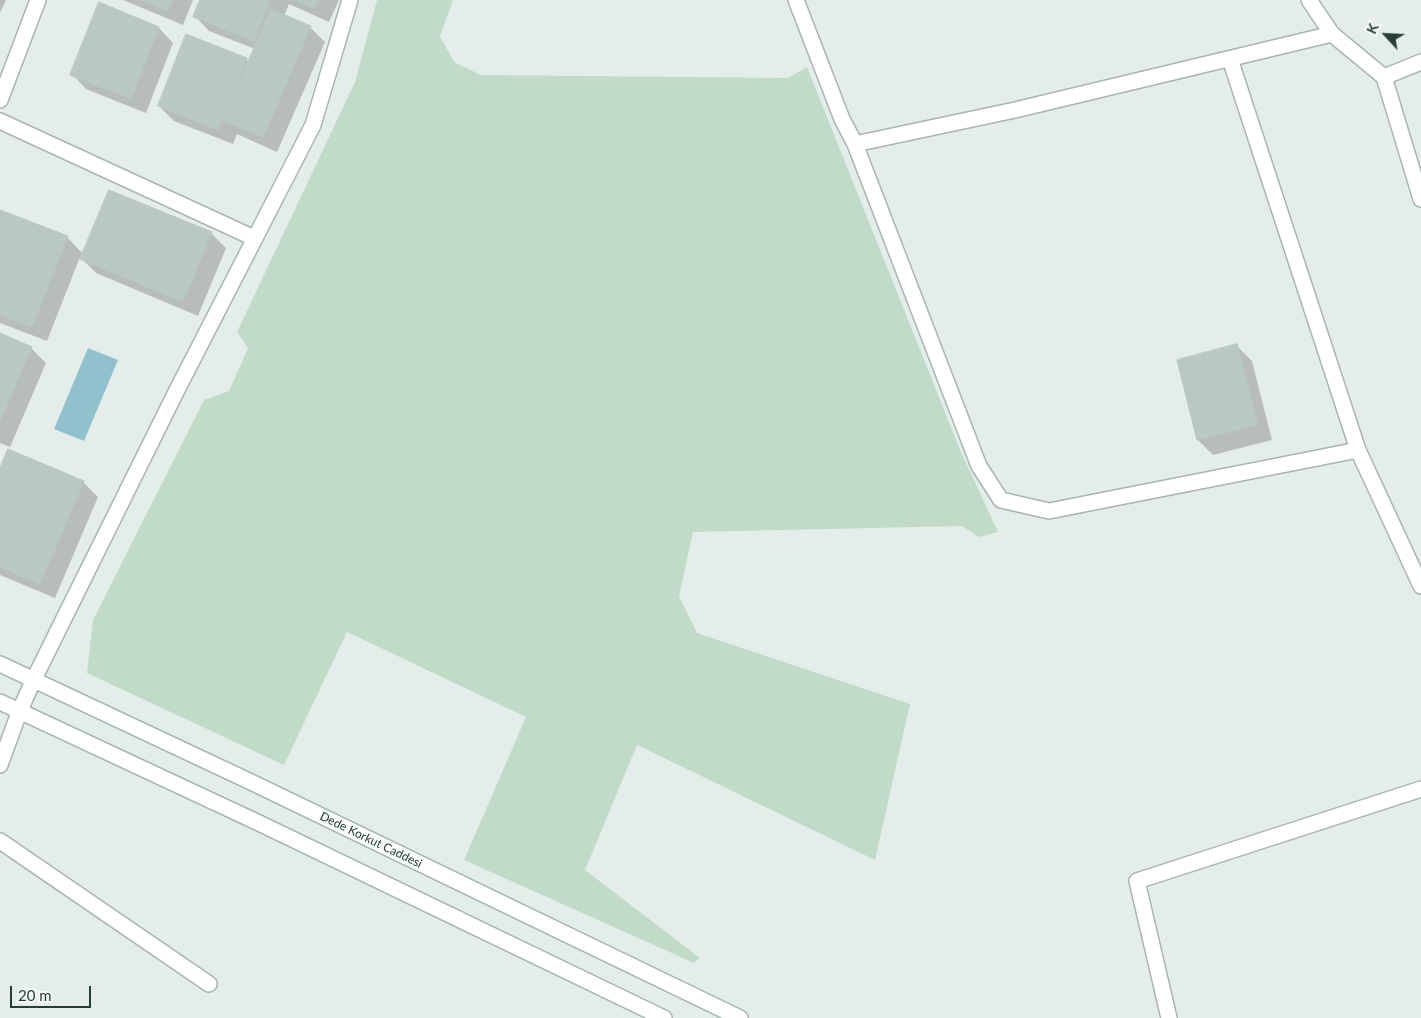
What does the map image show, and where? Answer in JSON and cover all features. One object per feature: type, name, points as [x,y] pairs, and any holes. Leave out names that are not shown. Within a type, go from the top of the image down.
[{"type":"street","points":[[0,100],[38,0]]},
{"type":"street","points":[[0,765],[20,710],[34,679],[176,392],[313,125],[350,0]]},
{"type":"street","points":[[796,0],[979,466],[1001,500],[1049,512],[1358,450]]},
{"type":"street","points":[[1309,0],[1332,34],[1384,77],[1421,199]]},
{"type":"street","points":[[854,144],[1015,110],[1332,34]]},
{"type":"street","points":[[1230,58],[1358,450],[1421,586]]},
{"type":"street","points":[[1384,77],[1421,62]]},
{"type":"street","points":[[0,121],[254,238]]},
{"type":"street","name":"Dede Korkut Caddesi","points":[[0,664],[251,782],[740,1018]]},
{"type":"street","points":[[0,702],[664,1018]]},
{"type":"street","points":[[1169,1018],[1137,880],[1421,789]]},
{"type":"street","points":[[0,841],[209,984]]},
{"type":"green space","points":[[377,0],[453,0],[440,36],[454,62],[481,75],[788,78],[807,67],[961,452],[998,532],[979,537],[962,526],[693,532],[679,596],[697,633],[910,704],[875,860],[637,745],[585,870],[700,958],[694,963],[464,860],[526,717],[347,632],[284,765],[87,673],[93,620],[204,400],[229,391],[248,348],[237,332],[355,82]]},
{"type":"water","points":[[88,348],[118,360],[84,441],[54,429]]},
{"type":"building","points":[[142,0],[173,0],[168,11]]},
{"type":"building","points":[[200,0],[270,0],[254,41],[193,17]]},
{"type":"building","points":[[295,0],[318,0],[314,8]]},
{"type":"building","points":[[99,2],[159,27],[131,99],[70,75]]},
{"type":"building","points":[[271,9],[311,26],[263,138],[223,120]]},
{"type":"building","points":[[186,34],[247,58],[218,130],[158,106]]},
{"type":"building","points":[[109,190],[212,232],[183,302],[80,259]]},
{"type":"building","points":[[0,210],[68,236],[32,327],[0,315]]},
{"type":"building","points":[[0,333],[32,347],[0,421]]},
{"type":"building","points":[[1237,344],[1258,425],[1197,440],[1177,360]]},
{"type":"building","points":[[8,449],[84,481],[40,584],[0,567],[0,468]]}]
